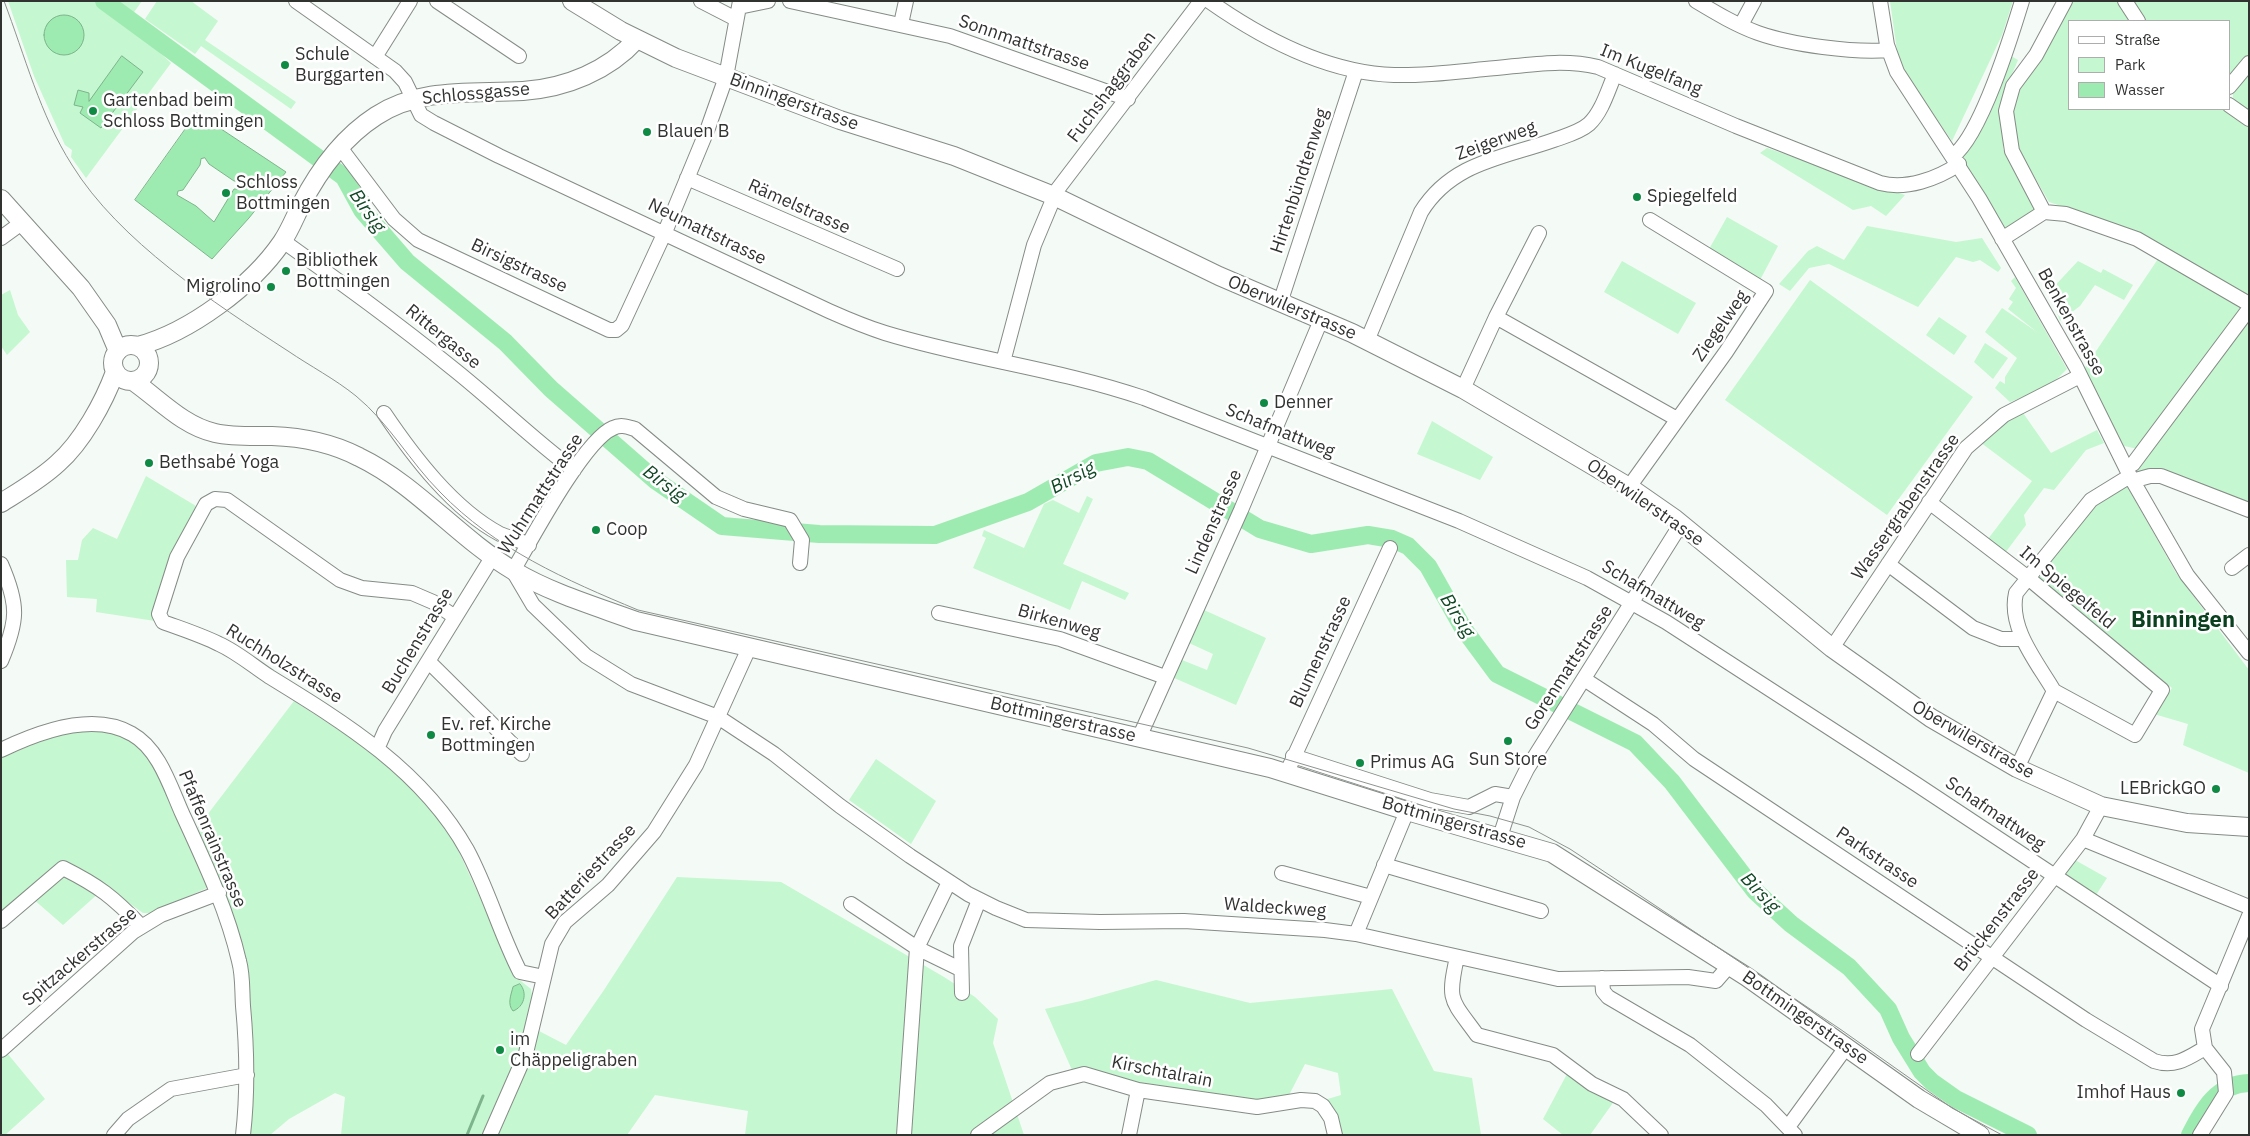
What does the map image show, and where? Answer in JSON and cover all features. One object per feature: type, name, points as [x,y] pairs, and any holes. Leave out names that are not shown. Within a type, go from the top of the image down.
[{"type":"main road","name":"Binningerstrasse","points":[[572,1],[637,39],[676,58],[840,120],[954,156],[1025,184]]},
{"type":"main road","name":"Schlossgasse","points":[[134,373],[166,338],[237,292],[262,266],[283,241],[331,157],[376,116],[414,98],[450,93],[529,90],[578,80],[606,65],[626,51],[637,39]]},
{"type":"main road","name":"Oberwilerstrasse","points":[[1025,184],[1054,196],[1219,276],[1367,341],[1463,389],[1629,487],[1681,524],[1832,648],[1931,718],[2017,768],[2101,806],[2187,823],[2249,827]]},
{"type":"main road","name":"Bottmingerstrasse","points":[[1,199],[81,288],[107,325],[120,333],[128,347],[143,350],[134,373],[176,415],[189,424],[215,433],[302,439],[324,443],[353,454],[396,478],[513,571],[544,586],[636,621],[1139,738],[1290,764],[1407,811],[1540,848],[1564,859],[1729,966],[1847,1046],[1919,1099],[1980,1135]]},
{"type":"main road","name":"Schlossgasse","points":[[128,347],[166,338]]},
{"type":"main road","points":[[1,504],[46,474],[63,459],[74,446],[106,396],[134,373],[113,361],[128,347]]},
{"type":"street","name":"Neumattstrasse","points":[[296,1],[396,71],[406,82],[421,115],[498,156],[665,232],[771,285],[862,325],[905,339],[1003,362]]},
{"type":"street","points":[[375,57],[410,1]]},
{"type":"street","points":[[437,1],[519,56]]},
{"type":"street","points":[[701,1],[738,9],[768,1]]},
{"type":"street","name":"Sonnmattstrasse","points":[[790,1],[950,36],[1128,99]]},
{"type":"street","points":[[901,24],[906,1]]},
{"type":"street","name":"Fuchshaggraben","points":[[1003,362],[1034,245],[1054,196],[1065,178],[1128,99],[1201,1]]},
{"type":"street","name":"Im Kugelfang","points":[[1209,1],[1234,18],[1300,54],[1356,71],[1394,75],[1578,62],[1615,74],[1736,126],[1886,184],[1919,182],[1948,171],[1956,160]]},
{"type":"street","points":[[1696,1],[1758,33],[1799,42],[1867,52],[1889,50]]},
{"type":"street","points":[[1741,25],[1754,1]]},
{"type":"street","name":"Benkenstrasse","points":[[1880,1],[1889,50],[1897,72],[1912,98],[1956,160],[2002,239],[2080,376],[2129,475],[2188,575],[2249,653]]},
{"type":"street","points":[[1956,160],[1967,141],[2004,59],[2022,1]]},
{"type":"street","points":[[2044,212],[2012,151],[2006,111],[2008,96],[2012,86],[2036,54],[2065,1]]},
{"type":"street","points":[[2126,1],[2137,20]]},
{"type":"street","name":"Birsigstrasse","points":[[331,157],[418,240],[609,330],[616,330],[622,325],[665,232],[726,77],[738,9]]},
{"type":"street","points":[[2230,85],[2249,63]]},
{"type":"street","name":"Hirtenbündtenweg","points":[[1280,303],[1356,71]]},
{"type":"street","name":"Zeigerweg","points":[[1367,341],[1422,211],[1434,193],[1459,172],[1492,159],[1553,140],[1588,125],[1596,115],[1615,74]]},
{"type":"street","points":[[2230,106],[2249,119]]},
{"type":"street","name":"Rämelstrasse","points":[[687,178],[897,269]]},
{"type":"street","points":[[2002,239],[2044,212],[2066,214],[2137,239],[2249,304]]},
{"type":"street","name":"Ziegelweg","points":[[1629,487],[1766,295],[1766,291],[1650,220]]},
{"type":"street","points":[[1,238],[23,222]]},
{"type":"street","points":[[1463,389],[1496,317],[1539,233]]},
{"type":"street","name":"Rittergasse","points":[[283,241],[405,330],[454,369],[533,439],[574,470]]},
{"type":"street","points":[[2129,475],[2133,464],[2249,309]]},
{"type":"street","points":[[1496,317],[1677,419]]},
{"type":"street","name":"Lindenstrasse","points":[[1139,738],[1241,510],[1321,320]]},
{"type":"street","name":"Schafmattweg","points":[[1003,362],[1114,388],[1511,542],[1587,578],[1666,622],[2221,986]]},
{"type":"street","name":"Wassergrabenstrasse","points":[[1832,648],[1966,448],[2004,415],[2080,376]]},
{"type":"street","points":[[384,413],[420,463],[437,482],[472,513],[500,534],[529,544]]},
{"type":"street","name":"Wuhrmattstrasse","points":[[513,571],[589,447],[611,428],[620,425],[635,429],[716,497],[744,509],[790,520],[802,540],[800,563]]},
{"type":"street","points":[[2017,768],[2054,691],[2023,639],[2015,617],[2013,604],[2016,593],[2091,500],[2129,475],[2161,476],[2249,510]]},
{"type":"street","name":"Ruchholzstrasse","points":[[455,617],[433,602],[412,593],[362,588],[340,580],[226,500],[215,500],[206,504],[177,557],[162,599],[159,614],[163,622],[221,644],[378,747],[434,801],[467,850],[485,888],[503,940],[520,972],[544,977]]},
{"type":"street","name":"Im Spiegelfeld","points":[[1930,501],[2027,577],[2162,690],[2135,735],[2054,691]]},
{"type":"street","name":"Gorenmattstrasse","points":[[1500,837],[1514,797],[1527,769],[1681,524]]},
{"type":"street","name":"Blumenstrasse","points":[[1290,764],[1390,548]]},
{"type":"street","points":[[2232,568],[2249,555]]},
{"type":"street","name":"Buchenstrasse","points":[[378,747],[385,731],[430,662],[455,617],[493,556]]},
{"type":"street","points":[[1,564],[13,599],[16,616],[12,636],[1,662]]},
{"type":"street","points":[[1888,564],[1973,628],[2001,639],[2023,639]]},
{"type":"street","name":"Waldeckweg","points":[[513,571],[533,605],[583,653],[631,684],[718,718],[774,754],[840,806],[949,882],[979,900],[1026,920],[1100,922],[1184,921],[1316,929],[1356,934],[1558,979],[1688,976],[1716,980],[1729,966]]},
{"type":"street","name":"Birkenweg","points":[[939,613],[1060,638],[1165,677]]},
{"type":"street","name":"Batteriestrasse","points":[[490,1135],[526,1053],[552,944],[565,922],[608,885],[654,832],[696,765],[749,648]]},
{"type":"street","points":[[430,662],[522,754]]},
{"type":"street","name":"Parkstrasse","points":[[1584,679],[1653,724],[1694,758],[2086,1020],[2154,1061],[2162,1064],[2179,1063],[2205,1048]]},
{"type":"street","name":"Pfaffenrainstrasse","points":[[1,750],[20,741],[79,724],[107,725],[132,734],[148,748],[163,770],[218,893],[240,966],[248,1075],[244,1135]]},
{"type":"street","name":"Bottmingerstrasse","points":[[1290,764],[1430,800],[1469,807],[1495,794],[1514,797]]},
{"type":"street","name":"Brückenstrasse","points":[[1918,1054],[2054,876],[2084,840],[2101,806]]},
{"type":"street","points":[[1356,934],[1407,811]]},
{"type":"street","points":[[2084,840],[2249,907]]},
{"type":"street","points":[[1384,865],[1541,911]]},
{"type":"street","points":[[1,921],[62,868],[96,885],[114,898],[141,926]]},
{"type":"street","points":[[1282,873],[1371,897]]},
{"type":"street","points":[[904,1135],[917,948],[949,882]]},
{"type":"street","name":"Spitzackerstrasse","points":[[1,1050],[141,926],[161,915],[218,893]]},
{"type":"street","points":[[962,993],[961,946],[979,900]]},
{"type":"street","points":[[851,904],[917,948],[960,969]]},
{"type":"street","points":[[2200,1135],[2226,1093],[2224,1072],[2205,1048],[2202,1029],[2249,916]]},
{"type":"street","points":[[1457,957],[1450,986],[1451,995],[1477,1035],[1553,1055],[1580,1077],[1623,1099],[1661,1135]]},
{"type":"street","points":[[1602,978],[1603,990],[1608,997],[1690,1045],[1766,1105],[1792,1131],[1847,1046]]},
{"type":"street","name":"Kirschtalrain","points":[[978,1135],[1050,1083],[1084,1074],[1138,1090],[1257,1107],[1301,1100],[1315,1101],[1323,1106],[1331,1118],[1335,1135]]},
{"type":"street","points":[[114,1135],[128,1119],[171,1089],[248,1075]]},
{"type":"street","points":[[1130,1135],[1138,1090]]},
{"type":"green space","name":"Gartenbad beim Schloss Bottmingen","points":[[8,1],[142,1],[127,22],[171,63],[86,178],[71,157],[72,150],[65,145],[34,76]]},
{"type":"green space","points":[[157,1],[191,1],[218,21],[205,40],[296,102],[291,109],[201,46],[195,54],[145,19]]},
{"type":"green space","points":[[1890,1],[2013,1],[2002,35],[1952,141],[1899,65]]},
{"type":"green space","points":[[2073,1],[2119,1],[2129,20],[2068,20],[2068,110],[2230,110],[2249,123],[2249,297],[2143,234],[2049,202],[2019,150],[2013,108],[2014,93]]},
{"type":"green space","points":[[2131,1],[2249,1],[2249,54],[2230,77],[2230,20],[2143,20]]},
{"type":"green space","points":[[2011,56],[2018,60],[2004,93],[2003,149],[2038,210],[2006,229],[1962,159]]},
{"type":"green space","points":[[2249,72],[2249,112],[2233,102],[2233,89]]},
{"type":"green space","points":[[1767,148],[1905,195],[1886,216],[1871,206],[1853,210],[1760,153]]},
{"type":"green space","points":[[1727,217],[1778,246],[1760,280],[1708,251]]},
{"type":"green space","points":[[1867,226],[1956,242],[1982,238],[2001,268],[1998,272],[1980,260],[1973,262],[1956,257],[1918,307],[1829,264],[1809,268],[1790,291],[1779,284],[1808,251],[1817,246],[1844,260]]},
{"type":"green space","points":[[2160,256],[2245,307],[2138,449],[2124,446],[2084,369]]},
{"type":"green space","points":[[1622,261],[1696,303],[1678,334],[1604,292]]},
{"type":"green space","points":[[2078,261],[2101,273],[2103,269],[2133,285],[2124,300],[2095,285],[2080,306],[2060,321],[2049,292]]},
{"type":"green space","points":[[2015,277],[2067,369],[2049,387],[2010,402],[1995,388],[2000,381],[2005,384],[2005,377],[2017,358],[1985,332],[2002,308],[2037,332],[2008,309],[2013,302],[2009,299],[2016,288],[2011,281]]},
{"type":"green space","points":[[1810,280],[1973,397],[1887,515],[1725,400]]},
{"type":"green space","points":[[10,290],[18,315],[30,332],[7,355],[1,346],[1,295]]},
{"type":"green space","points":[[2249,315],[2249,504],[2164,472],[2137,472]]},
{"type":"green space","points":[[1939,317],[1967,336],[1954,355],[1926,335]]},
{"type":"green space","points":[[1985,343],[2008,358],[1993,379],[1974,362]]},
{"type":"green space","points":[[2021,410],[2051,453],[2097,430],[2104,443],[2086,450],[2054,490],[2044,488],[2024,515],[2026,525],[2005,553],[1988,539],[2032,481],[1980,442]]},
{"type":"green space","points":[[1432,421],[1493,457],[1480,480],[1417,454]]},
{"type":"green space","points":[[146,476],[196,506],[165,576],[157,605],[155,621],[96,612],[97,599],[67,597],[66,560],[78,560],[82,540],[93,528],[117,539]]},
{"type":"green space","points":[[2127,486],[2176,573],[2249,670],[2249,773],[2183,745],[2188,724],[2154,714],[2172,688],[2036,576],[2093,508]]},
{"type":"green space","points":[[1087,496],[1093,499],[1063,564],[1129,593],[1125,600],[1082,581],[1070,610],[973,568],[986,538],[982,536],[984,530],[1024,548],[1044,504],[1053,500],[1079,513]]},
{"type":"green space","points":[[1204,610],[1266,638],[1236,705],[1172,677],[1182,660],[1207,670],[1213,654],[1189,643]]},
{"type":"green space","points":[[294,701],[365,747],[408,785],[447,826],[517,978],[531,989],[537,1030],[566,1045],[677,877],[781,882],[944,977],[975,997],[998,1019],[993,1043],[1024,1135],[745,1135],[748,1111],[655,1095],[627,1135],[341,1135],[345,1097],[335,1093],[289,1119],[270,1135],[249,1135],[252,1074],[248,965],[198,827]]},
{"type":"green space","points":[[79,730],[98,730],[116,733],[128,737],[140,747],[152,763],[174,806],[207,888],[151,913],[143,913],[112,891],[58,863],[1,912],[1,755],[47,738]]},
{"type":"green space","points":[[876,759],[936,801],[911,844],[849,800]]},
{"type":"green space","points":[[2075,860],[2107,878],[2096,895],[2065,875]]},
{"type":"green space","points":[[63,872],[100,892],[63,925],[32,898]]},
{"type":"green space","points":[[1156,980],[1250,1003],[1392,989],[1434,1071],[1472,1078],[1481,1135],[1336,1135],[1321,1101],[1341,1095],[1338,1073],[1305,1064],[1288,1097],[1246,1105],[1144,1091],[1072,1070],[1045,1009]]},
{"type":"green space","points":[[7,1053],[45,1099],[5,1135],[1,1135],[1,1059]]},
{"type":"green space","points":[[1567,1074],[1615,1100],[1590,1135],[1563,1135],[1543,1119]]},
{"type":"water","points":[[68,15],[75,18],[81,24],[84,35],[83,43],[75,52],[68,55],[60,55],[53,52],[45,43],[44,31],[47,24],[56,16]]},
{"type":"water","points":[[122,56],[143,72],[101,128],[80,113],[83,107],[74,105],[78,90],[89,93],[89,101]]},
{"type":"water","points":[[197,113],[286,172],[249,218],[212,259],[135,200]],"holes":[[[205,158],[209,164],[234,181],[240,181],[241,184],[239,189],[234,189],[214,222],[196,206],[177,195],[178,191],[183,190],[200,165],[201,159]]]},
{"type":"water","points":[[520,984],[524,991],[524,999],[520,1006],[513,1011],[510,1002],[511,993],[513,987]]},
{"type":"waterway","name":"Birsig","points":[[104,1],[344,177],[362,210],[407,262],[505,342],[551,389],[655,480],[722,526],[819,534],[935,535],[1028,502],[1096,463],[1128,457],[1148,461],[1260,529],[1311,544],[1368,535],[1392,539],[1408,546],[1428,566],[1463,628],[1497,674],[1635,743],[1672,782],[1755,891],[1791,924],[1849,967],[1888,1009],[1901,1038],[1922,1072],[1932,1082],[1956,1099],[2028,1135]]},
{"type":"waterway","name":"Birsig","points":[[2190,1135],[2200,1116],[2212,1100],[2228,1088],[2238,1084],[2249,1083]]},
{"type":"waterway","points":[[467,1135],[483,1096]]},
{"type":"tram line","points":[[4,1],[42,106],[61,146],[92,193],[115,219],[141,245],[200,291],[356,396],[379,418],[429,480],[461,512],[484,530],[533,561],[558,575],[638,610],[1248,748],[1454,809],[1490,816],[1529,827],[1570,849],[1632,890],[1840,1029],[1952,1108],[2002,1135]]},
{"type":"place","name":"Schule Burggarten","points":[[285,65]]},
{"type":"place","name":"Gartenbad beim Schloss Bottmingen","points":[[93,111]]},
{"type":"place","name":"Blauen B","points":[[647,132]]},
{"type":"place","name":"Schloss Bottmingen","points":[[226,193]]},
{"type":"place","name":"Spiegelfeld","points":[[1637,197]]},
{"type":"place","name":"Bibliothek Bottmingen","points":[[286,271]]},
{"type":"place","name":"Migrolino","points":[[271,287]]},
{"type":"place","name":"Denner","points":[[1264,403]]},
{"type":"place","name":"Bethsabé Yoga","points":[[149,463]]},
{"type":"place","name":"Coop","points":[[596,530]]},
{"type":"place","name":"Ev. ref. Kirche Bottmingen","points":[[431,735]]},
{"type":"place","name":"Sun Store","points":[[1508,741]]},
{"type":"place","name":"Primus AG","points":[[1360,763]]},
{"type":"place","name":"LEBrickGO","points":[[2216,789]]},
{"type":"place","name":"im Chäppeligraben","points":[[500,1050]]},
{"type":"place","name":"Imhof Haus","points":[[2181,1093]]},
{"type":"district","name":"Binningen","points":[[2183,621]]}]
